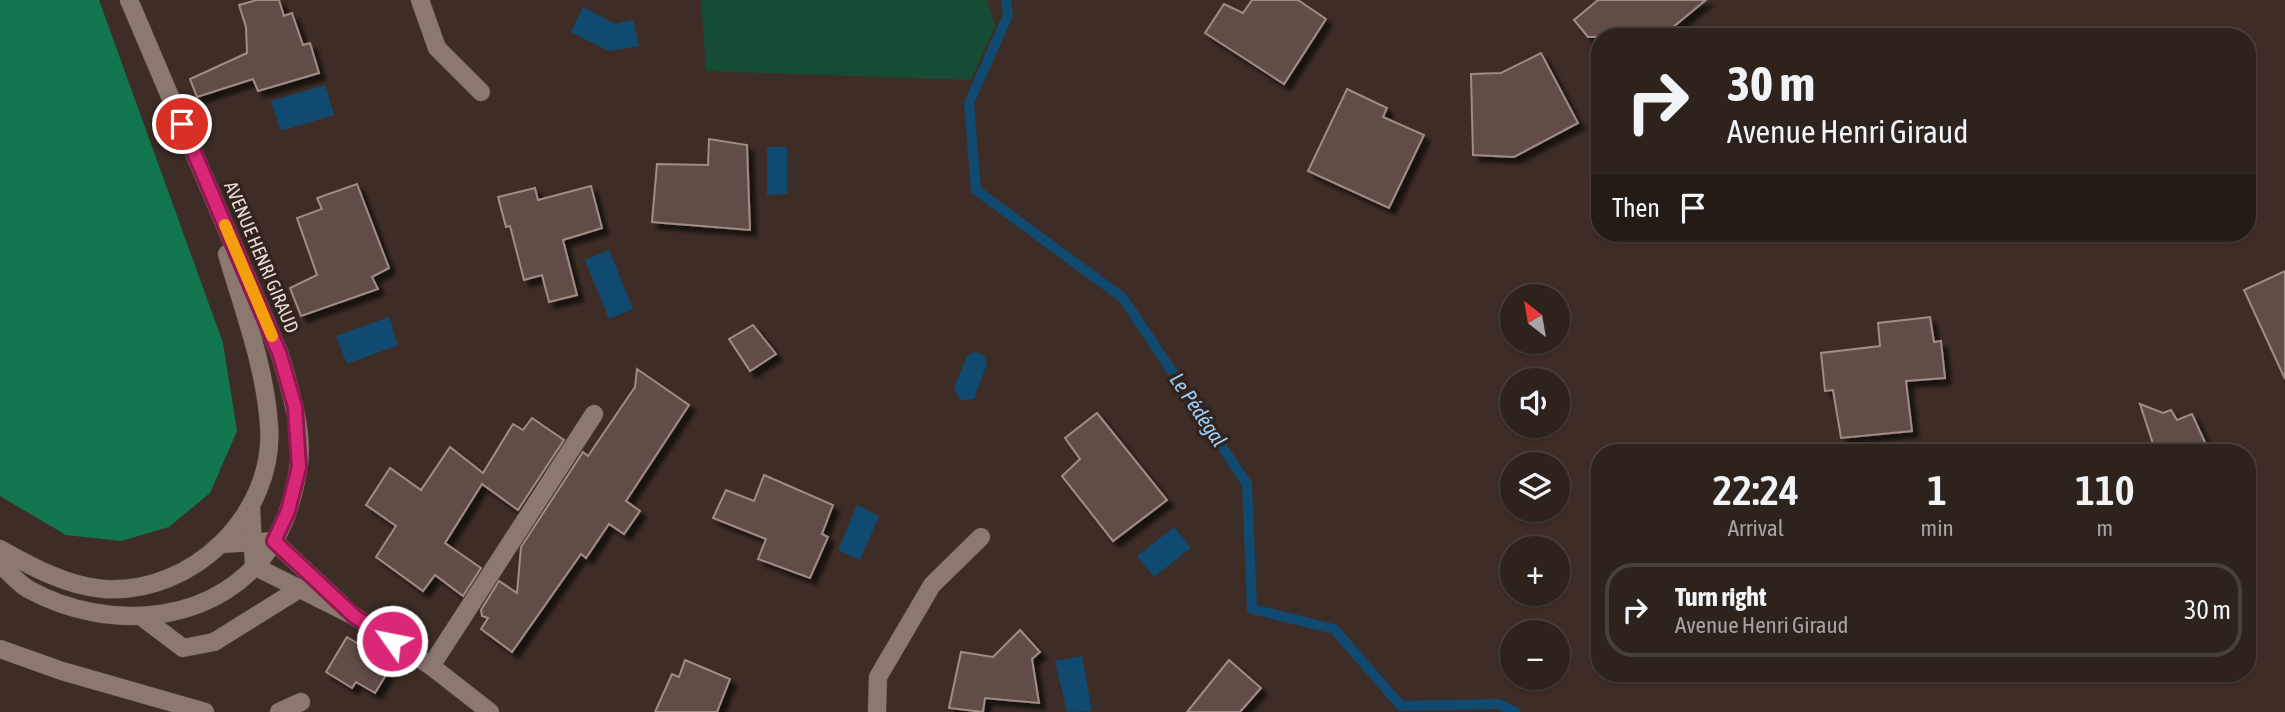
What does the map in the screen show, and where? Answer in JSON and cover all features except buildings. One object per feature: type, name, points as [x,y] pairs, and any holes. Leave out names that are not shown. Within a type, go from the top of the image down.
[{"type":"street","name":"AVENUE HENRI GIRAUD","points":[[0,564],[26,588],[69,608],[93,615],[142,617],[194,607],[234,585],[274,541],[288,511],[299,467],[295,407],[280,355],[130,0]]},
{"type":"street","points":[[420,0],[437,48],[481,92]]},
{"type":"street","name":"AVENUE HENRI GIRAUD","points":[[0,549],[54,577],[102,589],[142,589],[182,572],[222,544],[251,508],[266,465],[269,426],[260,365],[204,173]]},
{"type":"street","points":[[431,666],[594,414]]},
{"type":"street","points":[[251,508],[255,541],[254,566],[354,616],[431,666],[489,712]]},
{"type":"street","points":[[877,712],[878,677],[932,585],[981,537]]},
{"type":"street","points":[[222,544],[274,541],[354,616]]},
{"type":"street","points":[[142,617],[183,648],[214,642],[299,589]]},
{"type":"street","points":[[0,649],[119,688],[204,712]]},
{"type":"street","points":[[279,712],[301,702]]},
{"type":"green space","points":[[0,0],[99,0],[223,343],[237,431],[210,493],[169,527],[121,541],[66,535],[0,496]]},
{"type":"green space","points":[[701,0],[987,0],[995,26],[971,80],[706,71]]},
{"type":"water","points":[[583,7],[615,24],[633,20],[639,46],[609,51],[571,32]]},
{"type":"water","points":[[325,85],[334,115],[281,131],[271,101]]},
{"type":"water","points":[[767,147],[787,147],[787,194],[767,195]]},
{"type":"water","points":[[609,250],[633,309],[609,319],[585,260]]},
{"type":"water","points":[[389,317],[398,345],[347,364],[336,336]]},
{"type":"water","points":[[973,352],[984,355],[987,364],[974,399],[960,400],[954,388],[967,356]]},
{"type":"water","points":[[857,505],[879,516],[860,560],[838,550]]},
{"type":"water","points":[[1174,527],[1191,548],[1154,577],[1137,556]]},
{"type":"water","points":[[1082,656],[1092,711],[1067,712],[1055,661]]},
{"type":"waterway","name":"Le Pédégal","points":[[1006,0],[1008,15],[969,103],[976,190],[1123,298],[1247,484],[1252,609],[1334,629],[1401,706],[1499,704],[1515,712]]},
{"type":"slow traffic","points":[[225,225],[272,336]]},
{"type":"route","points":[[182,124],[280,355],[295,407],[299,467],[288,511],[274,541],[354,616],[392,641]]}]
